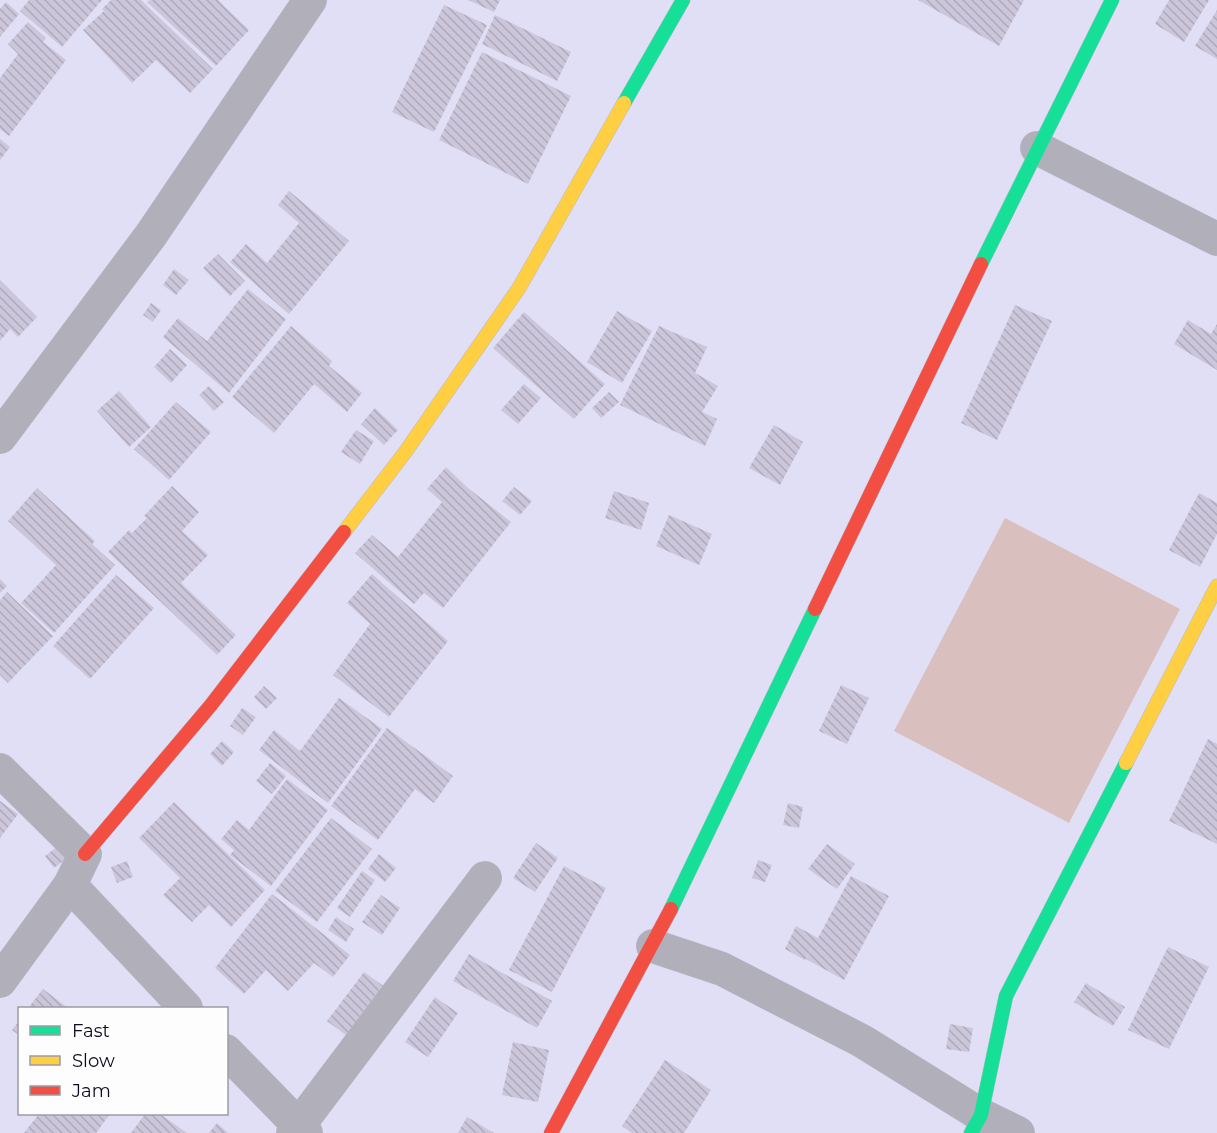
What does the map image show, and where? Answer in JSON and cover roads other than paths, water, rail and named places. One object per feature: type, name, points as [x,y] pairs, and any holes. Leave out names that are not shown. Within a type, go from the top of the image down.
[{"type":"street","points":[[0,437],[152,235],[310,0]]},
{"type":"street","points":[[0,981],[70,885],[85,854],[211,705],[406,451],[519,288],[683,0]]},
{"type":"street","points":[[551,1133],[653,946],[1037,148],[1112,0]]},
{"type":"street","points":[[1037,148],[1217,239]]},
{"type":"street","points":[[976,1124],[1006,996],[1217,586]]},
{"type":"street","points":[[0,770],[85,854]]},
{"type":"street","points":[[228,1053],[299,1131],[485,879]]},
{"type":"street","points":[[70,885],[185,1007]]},
{"type":"street","points":[[653,946],[722,969],[742,979],[862,1041],[976,1124],[1018,1133]]}]
